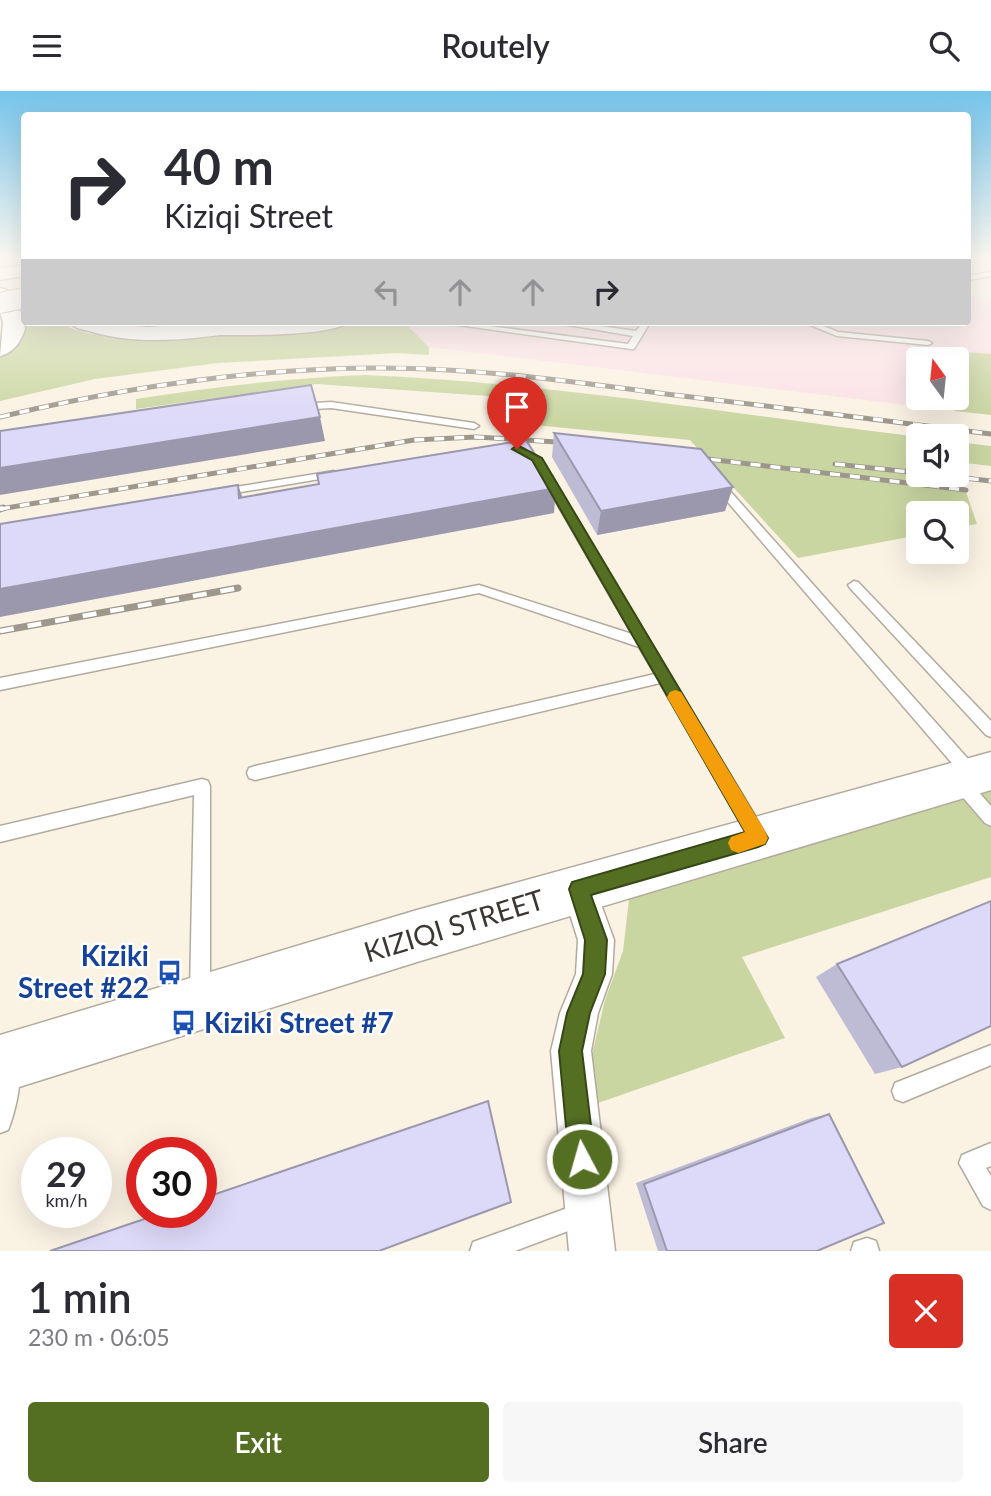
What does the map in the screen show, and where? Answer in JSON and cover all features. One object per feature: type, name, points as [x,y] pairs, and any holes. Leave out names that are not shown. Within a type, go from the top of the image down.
[{"type":"main road","points":[[0,349],[14,332],[15,316],[12,312]]},
{"type":"main road","points":[[0,320],[21,316]]},
{"type":"main road","points":[[97,326],[116,331],[195,331],[236,326]]},
{"type":"main road","name":"KIZIQI STREET","points":[[6,1062],[579,889],[758,838],[979,786]]},
{"type":"street","points":[[195,331],[265,331],[308,326]]},
{"type":"street","points":[[579,889],[596,940],[594,974],[579,1013],[570,1051],[590,1232]]},
{"type":"lane","points":[[470,326],[631,347],[643,326]]},
{"type":"lane","points":[[583,326],[638,334]]},
{"type":"lane","points":[[817,326],[836,334],[928,343]]},
{"type":"lane","points":[[285,409],[331,405],[474,426]]},
{"type":"lane","points":[[543,469],[758,838]]},
{"type":"lane","points":[[204,495],[353,471]]},
{"type":"lane","points":[[717,483],[979,786]]},
{"type":"lane","points":[[854,585],[991,731]]},
{"type":"lane","points":[[0,684],[479,589],[644,643]]},
{"type":"lane","points":[[256,773],[664,677]]},
{"type":"lane","points":[[0,834],[202,786],[200,1004]]},
{"type":"lane","points":[[903,1091],[991,1055]]},
{"type":"lane","points":[[0,1122],[6,1062]]},
{"type":"lane","points":[[991,1154],[970,1163],[991,1198]]},
{"type":"lane","points":[[482,1251],[590,1232]]},
{"type":"shaded area","points":[[971,312],[991,312],[991,354],[970,352],[970,347],[906,347],[906,405],[429,347],[408,326],[971,326]]},
{"type":"green space","points":[[24,326],[67,326],[90,334],[143,335],[319,329],[336,326],[408,326],[429,347],[429,355],[397,353],[218,363],[95,379],[0,401],[0,353],[7,349]]},
{"type":"green space","points":[[970,352],[991,354],[991,415],[955,411],[970,409]]},
{"type":"green space","points":[[365,375],[504,385],[642,400],[906,435],[906,487],[964,487],[977,524],[969,525],[969,501],[906,501],[906,537],[798,558],[690,440],[534,425],[516,398],[316,384],[136,409],[136,399],[279,381]]},
{"type":"green space","points":[[969,443],[991,446],[991,466],[969,463]]},
{"type":"green space","points":[[991,782],[991,877],[742,957],[785,1038],[598,1103],[589,1067],[605,1000],[623,951],[630,891]]},
{"type":"building","points":[[311,385],[320,417],[0,468],[0,431]]},
{"type":"building","points":[[554,433],[701,449],[733,487],[601,511]]},
{"type":"building","points":[[526,440],[556,488],[0,589],[0,524],[238,485],[239,498],[319,484],[317,474]]},
{"type":"building","points":[[991,901],[991,1026],[902,1067],[837,964]]},
{"type":"building","points":[[488,1101],[511,1202],[379,1251],[50,1251],[126,1225],[126,1228],[217,1228],[217,1194]]},
{"type":"building","points":[[829,1114],[884,1223],[817,1251],[667,1251],[644,1184]]},
{"type":"railway","points":[[0,417],[92,397],[231,376],[324,369],[408,368],[556,380],[991,434]]},
{"type":"railway","points":[[3,508],[0,509],[414,440],[476,437],[573,443]]},
{"type":"railway","points":[[691,457],[966,490]]},
{"type":"railway","points":[[835,464],[906,472]]},
{"type":"railway","points":[[969,479],[991,481]]},
{"type":"railway","points":[[0,631],[238,588]]},
{"type":"slow traffic","points":[[675,697],[758,838],[738,843]]},
{"type":"place","name":"Kiziki Street #22","points":[[169,972]]},
{"type":"place","name":"Kiziki Street #7","points":[[184,1023]]},
{"type":"route","points":[[517,449],[536,458],[758,838],[579,889],[596,940],[594,974],[579,1013],[570,1051],[582,1159]]}]
